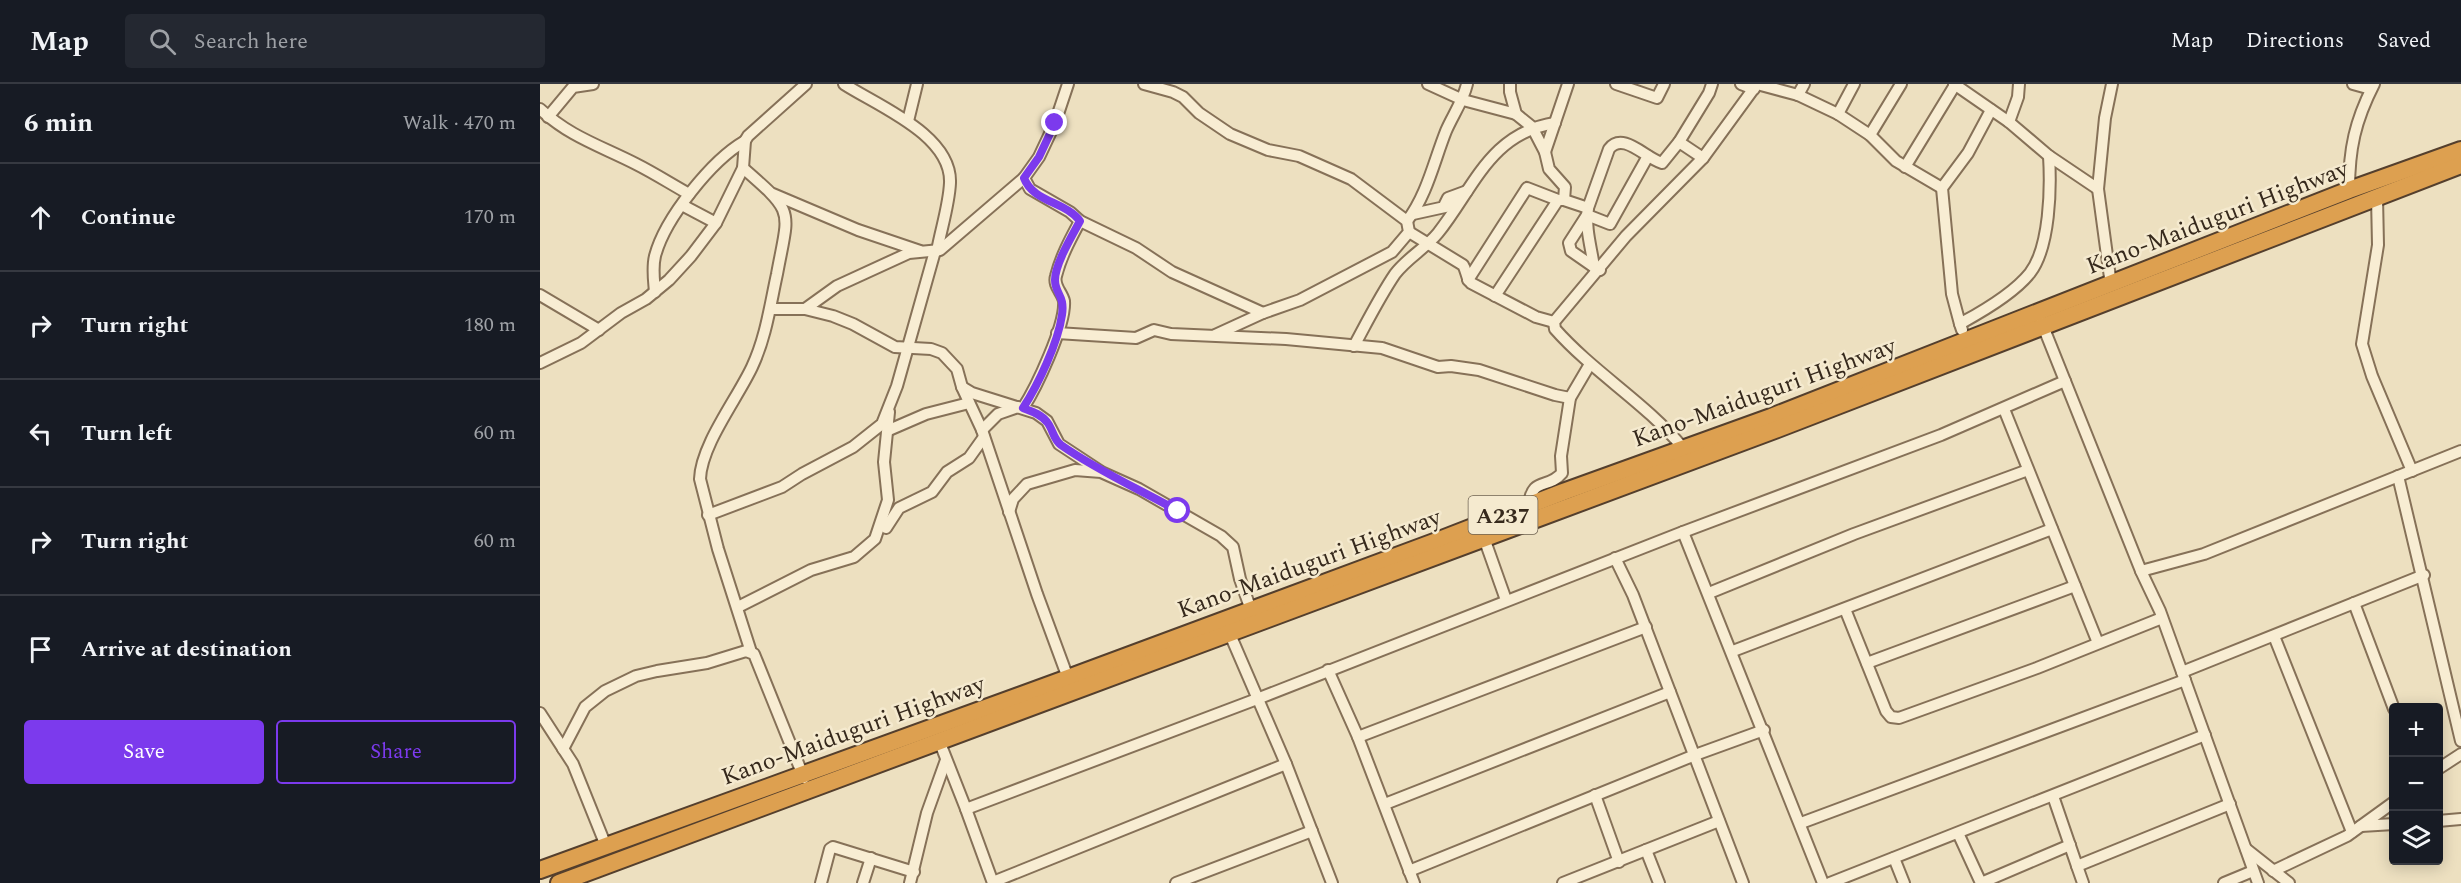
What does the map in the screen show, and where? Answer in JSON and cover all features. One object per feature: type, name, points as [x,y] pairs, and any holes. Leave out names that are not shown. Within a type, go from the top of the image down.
[{"type":"highway","name":"Kano-Maiduguri Highway","points":[[540,870],[1068,678],[1781,413],[1968,341],[2041,320],[2111,285],[2349,190],[2461,150]]},
{"type":"highway","name":"Kano-Maiduguri Highway","points":[[560,883],[1775,430],[2041,320],[2461,165]]},
{"type":"street","points":[[593,84],[573,87],[544,113],[587,142],[636,164],[689,194]]},
{"type":"street","points":[[655,292],[653,263],[655,254],[689,194],[721,157],[745,141],[806,84]]},
{"type":"street","points":[[708,515],[782,487],[853,447],[882,424],[908,347],[950,183],[949,167],[942,152],[908,121],[844,84]]},
{"type":"street","points":[[908,121],[917,84]]},
{"type":"street","points":[[805,309],[837,286],[909,253],[932,251],[1024,178],[1039,157],[1055,123],[1068,84]]},
{"type":"street","points":[[1144,84],[1183,97],[1198,113],[1230,134],[1268,150],[1299,156],[1351,179],[1410,223],[1426,243],[1463,265],[1468,280],[1536,317],[1554,322]]},
{"type":"street","points":[[1428,84],[1463,100],[1516,114],[1532,127],[1545,152],[1549,169],[1565,187],[1561,200],[1496,296]]},
{"type":"street","points":[[1215,335],[1263,313],[1300,300],[1392,252],[1406,239],[1410,223],[1452,119],[1463,100],[1467,84]]},
{"type":"street","points":[[1510,84],[1516,114]]},
{"type":"street","points":[[1545,152],[1568,84]]},
{"type":"street","points":[[1616,84],[1657,98],[1664,84]]},
{"type":"street","points":[[1597,269],[1570,251],[1568,247],[1587,211],[1609,149],[1614,142],[1633,146],[1660,163],[1664,162],[1679,142],[1709,93],[1712,84]]},
{"type":"street","points":[[1741,84],[1798,95],[1838,114],[1870,135],[1905,167],[1942,188]]},
{"type":"street","points":[[1798,95],[1804,84]]},
{"type":"street","points":[[1838,114],[1854,84]]},
{"type":"street","points":[[1870,135],[1901,84]]},
{"type":"street","points":[[1905,167],[1955,84],[2008,122],[2049,156],[2098,189]]},
{"type":"street","points":[[2008,122],[2018,97],[2020,84]]},
{"type":"street","points":[[2111,285],[2098,189],[2105,118],[2112,84]]},
{"type":"street","points":[[2349,190],[2349,156],[2356,126],[2372,87],[2357,84]]},
{"type":"street","points":[[1683,448],[1654,417],[1590,364],[1555,328],[1554,322],[1626,236],[1703,158],[1756,86]]},
{"type":"street","points":[[1968,341],[1960,324],[1952,294],[1942,188],[1968,153],[1991,110]]},
{"type":"street","points":[[1410,223],[1444,206],[1454,205],[1499,151],[1517,136],[1532,127],[1555,123]]},
{"type":"street","points":[[540,363],[581,343],[655,292],[692,256],[716,223],[743,168],[745,141]]},
{"type":"street","points":[[1679,142],[1703,158]]},
{"type":"street","points":[[1610,224],[1648,156]]},
{"type":"street","points":[[1960,324],[1990,306],[2030,273],[2040,253],[2046,228],[2050,183],[2049,156]]},
{"type":"street","points":[[743,168],[772,194],[786,214],[787,231],[771,309],[752,367],[700,467],[702,494],[751,652],[756,658],[808,792]]},
{"type":"street","points":[[1024,178],[1030,189],[1070,212],[1080,221],[1136,248],[1172,272],[1263,313]]},
{"type":"street","points":[[1468,280],[1527,188],[1587,211],[1626,236]]},
{"type":"street","points":[[1354,346],[1396,273],[1438,234],[1467,191]]},
{"type":"street","points":[[772,194],[858,230],[932,251]]},
{"type":"street","points":[[2377,197],[2378,245],[2362,344],[2370,371],[2412,471]]},
{"type":"street","points":[[682,205],[716,223]]},
{"type":"street","points":[[1587,211],[1587,237],[1597,269]]},
{"type":"street","points":[[870,544],[878,541],[891,516],[899,508],[933,492],[947,472],[969,458],[998,414],[1021,408],[1034,391],[1057,333],[1064,301],[1055,278],[1080,221]]},
{"type":"street","points":[[540,295],[599,330]]},
{"type":"street","points":[[771,309],[805,309],[843,320],[895,347],[931,349],[942,353],[957,369],[962,387],[983,434],[1068,678]]},
{"type":"street","points":[[2041,320],[2162,618],[2258,883]]},
{"type":"street","points":[[1057,333],[1136,338],[1154,330],[1172,334],[1286,339],[1392,350],[1438,367],[1451,366],[1479,370],[1570,398]]},
{"type":"street","points":[[1529,505],[1531,492],[1536,486],[1558,478],[1562,473],[1560,456],[1570,398],[1590,364]]},
{"type":"street","points":[[966,809],[1257,699],[1506,600],[2004,409],[2065,381]]},
{"type":"street","points":[[962,387],[972,393],[1036,413],[1047,421],[1059,444],[1101,472],[1139,489],[1221,536],[1233,547],[1240,579],[1251,610]]},
{"type":"street","points":[[889,430],[926,414],[969,403]]},
{"type":"street","points":[[738,607],[811,570],[854,557],[870,544],[879,530],[888,500],[884,462],[889,430],[889,406]]},
{"type":"street","points":[[2004,409],[2098,643]]},
{"type":"street","points":[[2141,571],[2204,554],[2461,451]]},
{"type":"street","points":[[1009,512],[1013,499],[1027,484],[1075,470],[1101,472]]},
{"type":"street","points":[[1709,593],[1854,534],[2028,470]]},
{"type":"street","points":[[2398,476],[2424,575],[2461,741]]},
{"type":"street","points":[[1733,651],[2052,529]]},
{"type":"street","points":[[1683,532],[1733,651],[1823,883]]},
{"type":"street","points":[[1484,538],[1506,600]]},
{"type":"street","points":[[1615,558],[1646,627],[1743,883]]},
{"type":"street","points":[[1801,823],[2183,676],[2424,575]]},
{"type":"street","points":[[1867,663],[2075,586]]},
{"type":"street","points":[[2354,603],[2392,703]]},
{"type":"street","points":[[1845,609],[1886,711],[1891,717],[1899,718],[1967,695],[2162,618]]},
{"type":"street","points":[[1358,737],[1646,627]]},
{"type":"street","points":[[1229,632],[1286,764],[1332,883]]},
{"type":"street","points":[[2274,636],[2356,829]]},
{"type":"street","points":[[563,749],[585,707],[605,691],[636,676],[707,663],[746,651],[751,652]]},
{"type":"street","points":[[1328,670],[1358,737],[1414,883]]},
{"type":"street","points":[[1385,804],[1670,692]]},
{"type":"street","points":[[540,713],[563,749],[587,796],[606,846]]},
{"type":"street","points":[[1409,871],[1695,755],[1764,730]]},
{"type":"street","points":[[1830,883],[2205,735]]},
{"type":"street","points":[[940,742],[993,883],[1286,764]]},
{"type":"street","points":[[2443,766],[2461,754]]},
{"type":"street","points":[[910,883],[927,813],[946,760]]},
{"type":"street","points":[[1595,795],[1619,862]]},
{"type":"street","points":[[2053,796],[2083,883]]},
{"type":"street","points":[[2077,866],[2230,804]]},
{"type":"street","points":[[2273,871],[2356,829],[2389,806]]},
{"type":"street","points":[[2443,821],[2461,819]]},
{"type":"street","points":[[1563,883],[1579,880],[1719,821]]},
{"type":"street","points":[[2356,829],[2389,825]]},
{"type":"street","points":[[1176,883],[1312,831]]},
{"type":"street","points":[[1959,833],[1981,883],[2070,845]]},
{"type":"street","points":[[821,883],[830,849],[833,847],[914,872]]},
{"type":"street","points":[[2246,849],[2289,883]]},
{"type":"street","points":[[1646,850],[1659,883]]},
{"type":"street","points":[[863,883],[871,858]]},
{"type":"street","points":[[1894,858],[1904,883]]},
{"type":"street","points":[[2224,883],[2253,871]]},
{"type":"route","points":[[1055,123],[1039,157],[1024,178],[1030,189],[1070,212],[1080,221],[1055,278],[1064,301],[1062,318],[1034,391],[1023,408],[1047,421],[1053,437],[1059,444],[1101,472],[1139,489],[1178,511]]}]
